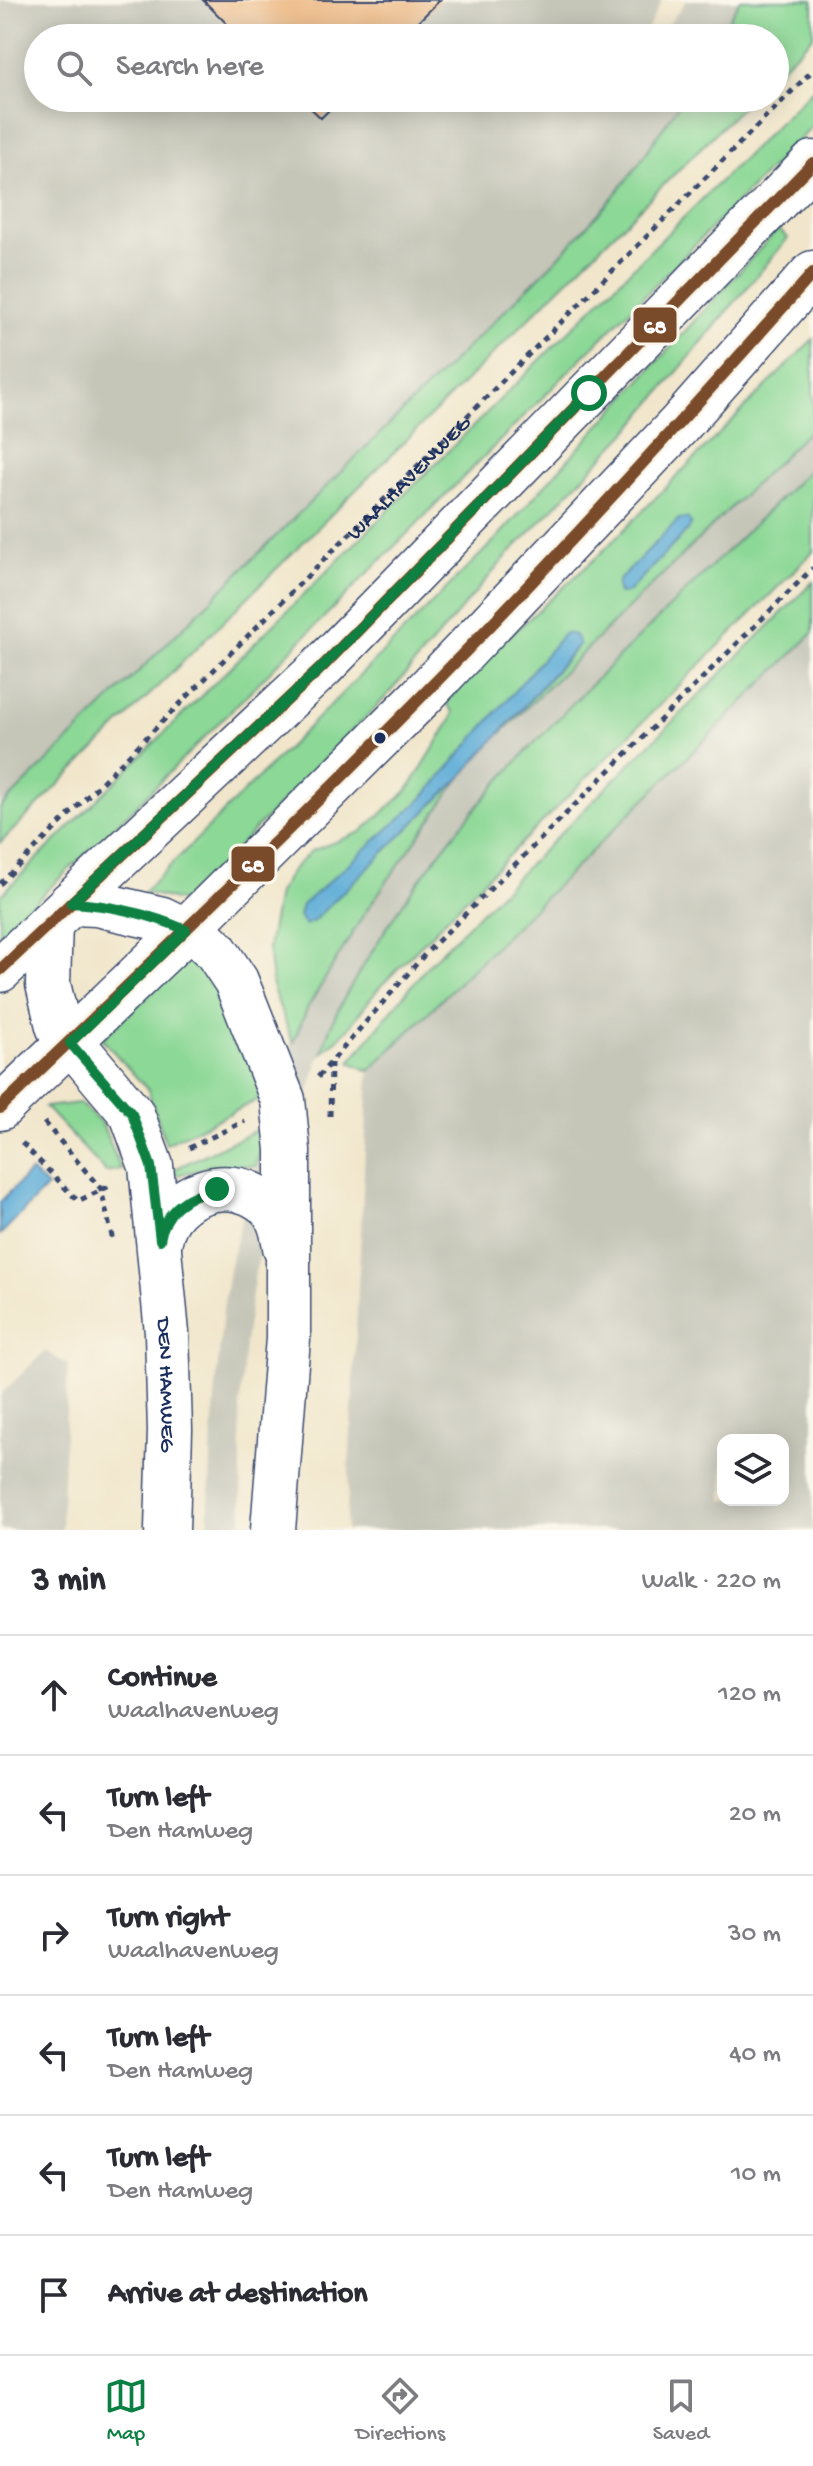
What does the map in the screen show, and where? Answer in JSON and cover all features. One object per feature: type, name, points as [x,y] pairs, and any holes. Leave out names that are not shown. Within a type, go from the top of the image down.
[{"type":"street","points":[[0,970],[322,667],[813,163]]},
{"type":"street","points":[[12,1113],[70,1043],[421,697],[679,425],[813,273]]},
{"type":"street","points":[[236,981],[234,921],[243,880],[251,863]]},
{"type":"street","points":[[61,913],[119,909],[162,919],[203,939],[216,951],[236,981],[283,1100],[288,1150],[288,1338],[273,1530]]},
{"type":"street","name":"DEN HAMWEG","points":[[61,913],[48,984],[58,1026],[132,1114],[151,1166],[167,1333],[170,1430],[167,1530]]},
{"type":"street","points":[[160,1240],[168,1218],[189,1197],[217,1189],[242,1190],[269,1206],[276,1216],[282,1230],[287,1276]]},
{"type":"path","name":"WAALHAVENWEG","points":[[789,94],[813,70]]},
{"type":"path","name":"WAALHAVENWEG","points":[[0,884],[771,112]]},
{"type":"path","points":[[12,1113],[78,1201],[311,1084],[425,954],[813,568]]},
{"type":"path","points":[[12,1113],[101,1189]]},
{"type":"shaded area","points":[[0,0],[662,0],[650,24],[24,24],[24,112],[674,112],[608,203],[555,261],[0,808]]},
{"type":"shaded area","points":[[687,0],[740,0],[726,24],[669,24]]},
{"type":"shaded area","points":[[813,427],[813,466],[540,734],[325,1038],[255,1272],[240,1405],[242,1530],[208,1530],[212,1433],[230,1264],[267,1125],[292,1043],[308,1007],[364,914],[460,778],[500,734]]},
{"type":"shaded area","points":[[813,633],[813,1530],[346,1530],[369,1071]]},
{"type":"shaded area","points":[[45,1351],[68,1365],[61,1530],[0,1530],[0,1395]]},
{"type":"green space","points":[[740,0],[813,0],[813,36],[789,60],[789,24],[726,24]]},
{"type":"green space","points":[[813,89],[813,126],[137,805],[0,935],[0,896]]},
{"type":"green space","points":[[674,112],[737,112],[0,843],[0,808],[555,261],[638,165]]},
{"type":"green space","points":[[778,229],[788,238],[631,428],[505,558],[385,698],[183,902],[144,892],[496,539]]},
{"type":"green space","points":[[813,339],[813,427],[500,734],[579,645],[564,634],[312,922],[460,778],[364,914],[308,1007],[293,1043],[273,989],[268,948],[278,893],[292,870],[311,851],[361,832],[408,790],[451,720],[453,712],[446,703],[479,664],[600,554]],"holes":[[[679,519],[691,523],[689,529],[627,592],[617,586],[619,580]]]},
{"type":"green space","points":[[813,466],[813,552],[487,877],[378,989],[346,1031],[322,1053],[337,1013],[358,974],[400,907],[461,826],[563,713]]},
{"type":"green space","points":[[813,582],[813,633],[369,1071],[350,1062],[429,964]]},
{"type":"green space","points":[[192,955],[239,1015],[272,1093],[166,1144],[148,1090],[102,1039]]},
{"type":"green space","points":[[79,1103],[102,1124],[121,1169],[106,1172],[45,1107]]},
{"type":"green space","points":[[267,1125],[255,1166],[219,1165],[177,1175],[168,1172]]},
{"type":"water","points":[[687,518],[691,523],[689,529],[627,593],[619,594],[619,580],[679,519]]},
{"type":"water","points":[[564,633],[575,635],[579,644],[460,778],[312,922],[305,925],[299,916],[302,905],[422,799]]},
{"type":"water","points":[[31,1171],[47,1187],[0,1235],[0,1202]]},
{"type":"building","points":[[203,0],[440,0],[416,24],[227,24]]},
{"type":"transit line","name":"68","points":[[0,970],[322,667],[813,163]]},
{"type":"transit line","name":"68","points":[[0,1108],[263,854],[470,647],[619,489],[813,273]]},
{"type":"route","points":[[217,1189],[189,1197],[176,1207],[162,1227],[160,1240],[151,1166],[132,1114],[70,1043],[186,930],[162,919],[97,904],[71,903],[322,667],[589,393]]}]
